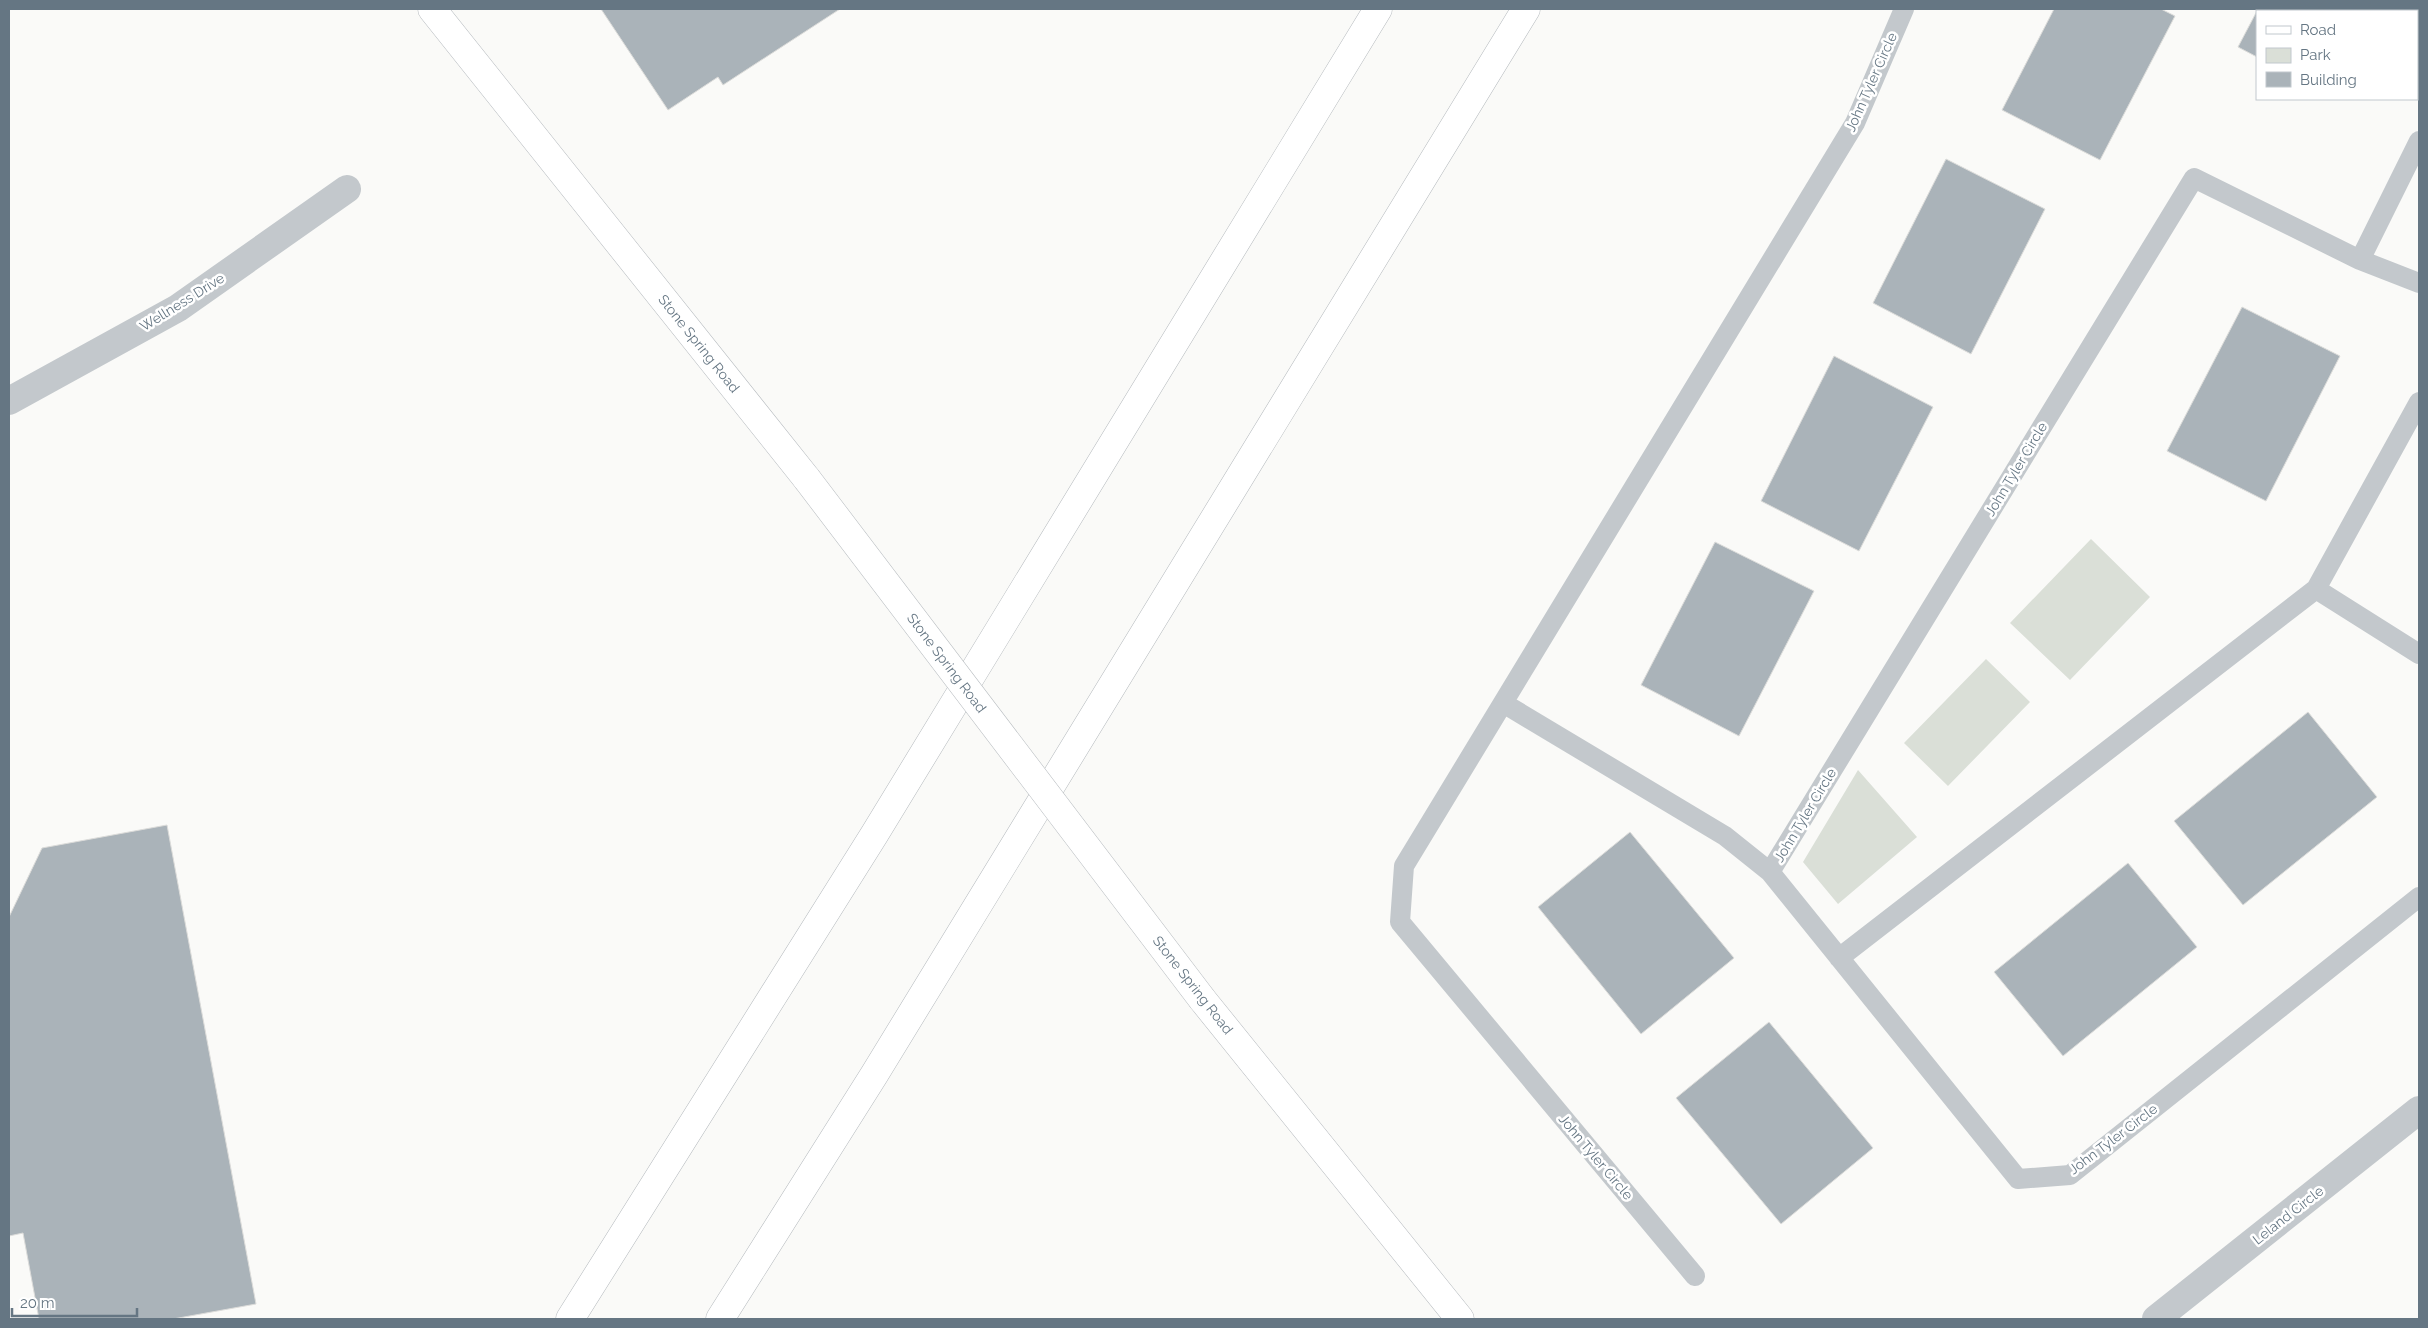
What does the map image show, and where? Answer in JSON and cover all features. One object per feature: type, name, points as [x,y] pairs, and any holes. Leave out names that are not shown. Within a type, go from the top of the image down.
[{"type":"main road","name":"Stone Spring Road","points":[[432,9],[807,479],[1202,999],[1460,1319]]},
{"type":"main road","points":[[570,1319],[874,835],[1378,9]]},
{"type":"main road","points":[[720,1319],[874,1075],[1526,9]]},
{"type":"street","name":"Wellness Drive","points":[[9,401],[178,308],[347,189]]},
{"type":"street","name":"Leland Circle","points":[[2156,1319],[2419,1110]]},
{"type":"lane","name":"John Tyler Circle","points":[[1695,1276],[1400,922],[1404,866],[1855,124],[1904,9]]},
{"type":"lane","points":[[2360,260],[2419,141]]},
{"type":"lane","name":"John Tyler Circle","points":[[2419,283],[2360,260],[2194,178],[1770,872],[2018,1179],[2070,1175],[2419,897]]},
{"type":"lane","points":[[1839,958],[2316,589],[2419,402]]},
{"type":"lane","points":[[2316,589],[2419,654]]},
{"type":"lane","points":[[1503,703],[1725,836],[1770,872]]},
{"type":"green space","points":[[2091,539],[2150,597],[2070,680],[2010,623]]},
{"type":"green space","points":[[1986,659],[2030,702],[1948,786],[1904,743]]},
{"type":"green space","points":[[1858,770],[1917,837],[1838,904],[1803,862]]},
{"type":"building","points":[[601,9],[840,9],[723,85],[718,77],[668,110]]},
{"type":"building","points":[[2054,9],[2161,9],[2175,16],[2100,160],[2002,110]]},
{"type":"building","points":[[2258,9],[2382,9],[2382,10]]},
{"type":"building","points":[[2256,13],[2256,56],[2238,47]]},
{"type":"building","points":[[1946,159],[2045,209],[1971,354],[1873,303]]},
{"type":"building","points":[[2242,307],[2340,356],[2266,501],[2167,451]]},
{"type":"building","points":[[1834,356],[1933,407],[1859,551],[1761,501]]},
{"type":"building","points":[[1715,542],[1814,591],[1739,736],[1641,685]]},
{"type":"building","points":[[2308,712],[2377,797],[2243,905],[2174,821]]},
{"type":"building","points":[[167,825],[256,1304],[173,1319],[39,1319],[23,1233],[9,1236],[9,917],[42,848]]},
{"type":"building","points":[[1630,832],[1734,958],[1641,1034],[1538,907]]},
{"type":"building","points":[[2128,863],[2197,947],[2063,1056],[1994,972]]},
{"type":"building","points":[[1769,1022],[1873,1148],[1781,1224],[1676,1098]]}]
